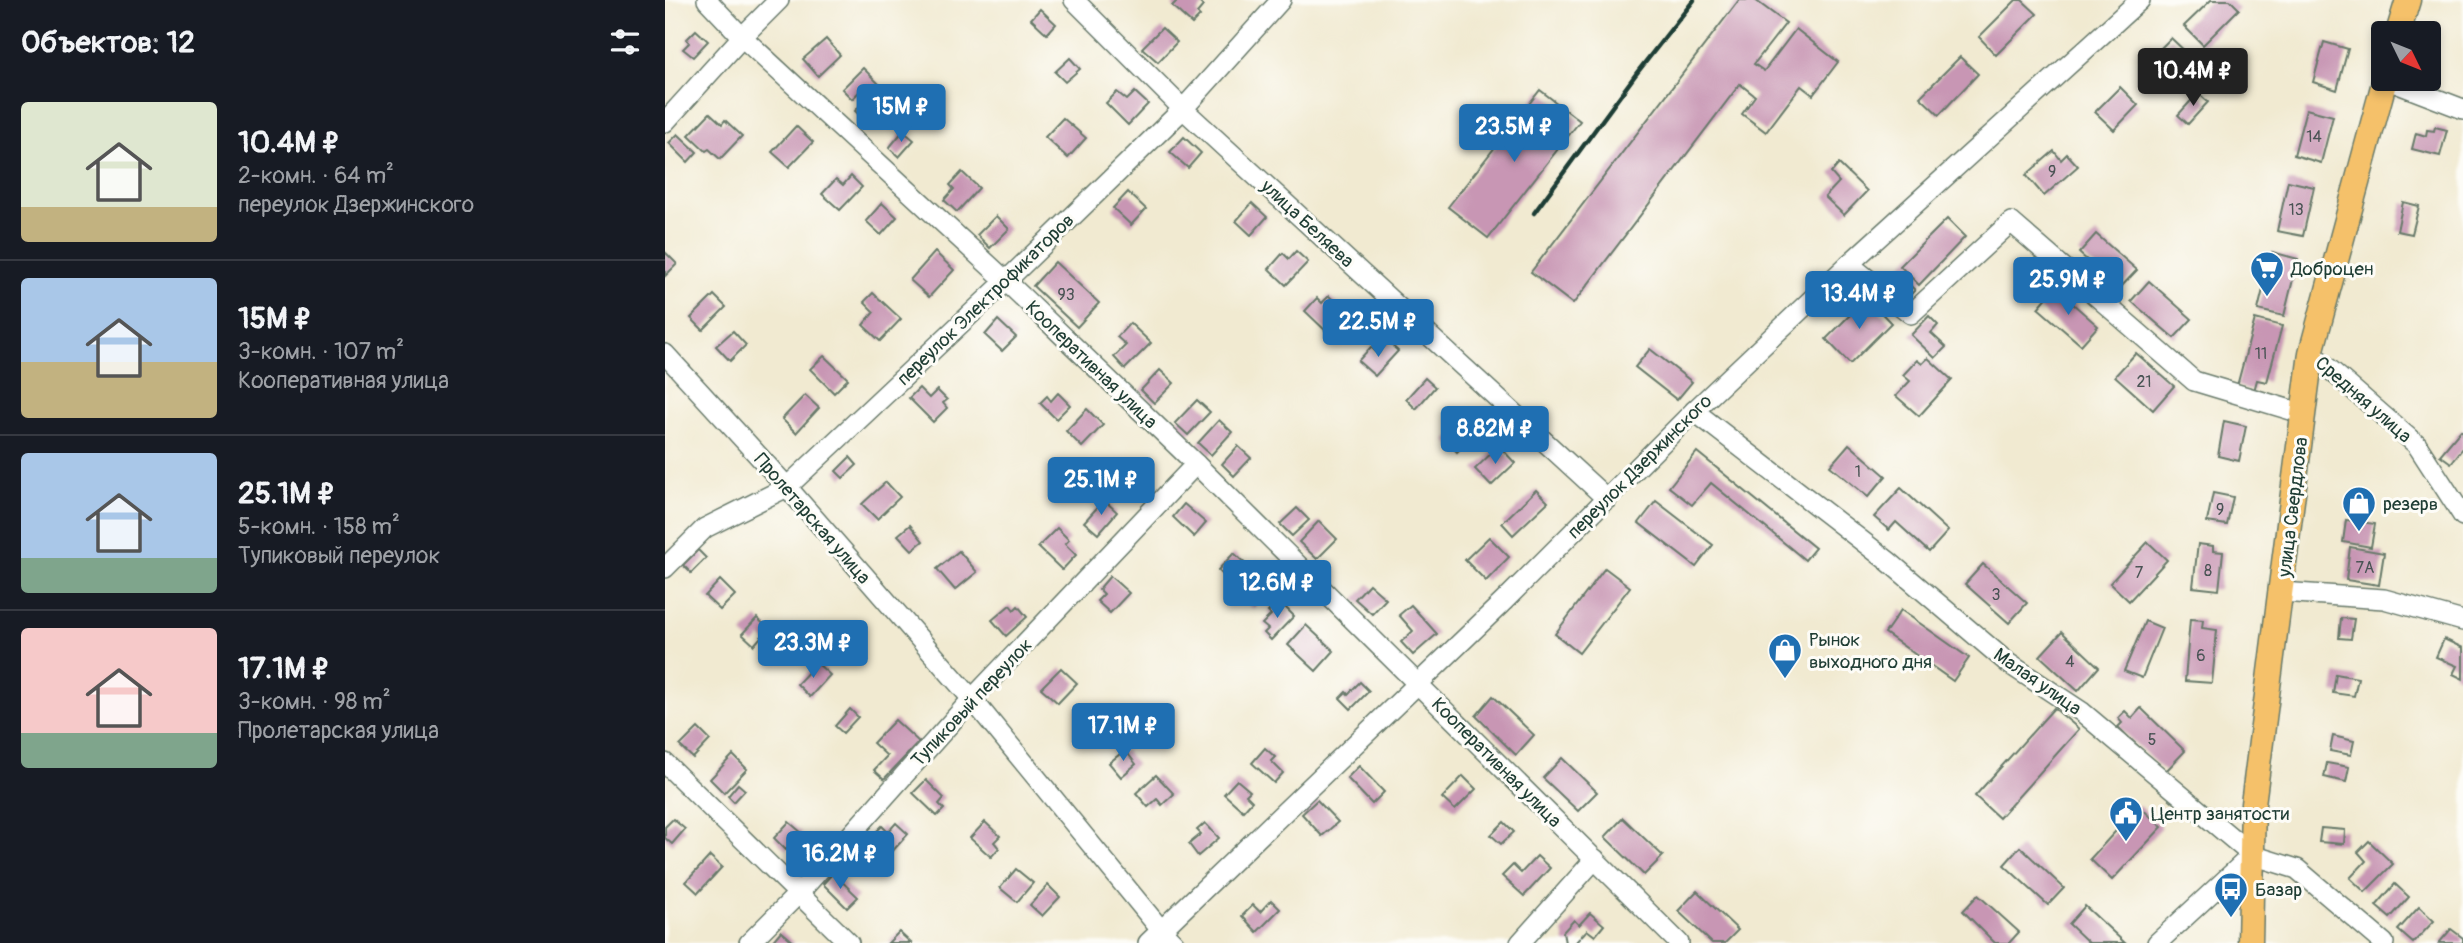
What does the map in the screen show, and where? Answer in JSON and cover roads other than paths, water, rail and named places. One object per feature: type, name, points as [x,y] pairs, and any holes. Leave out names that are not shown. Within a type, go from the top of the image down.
[{"type":"main road","points":[[2402,21],[2408,0]]},
{"type":"main road","name":"улица Свердлова","points":[[2250,943],[2253,804],[2311,353],[2382,91]]},
{"type":"street","name":"Кооперативная улица","points":[[708,0],[742,37],[1006,281],[1196,464],[1679,943]]},
{"type":"street","points":[[665,122],[779,0]]},
{"type":"street","name":"улица Беляева","points":[[1074,0],[1184,109],[1607,499]]},
{"type":"street","name":"переулок Электрофикаторов","points":[[665,568],[705,528],[787,487],[1184,109],[1281,0]]},
{"type":"street","name":"переулок Дзержинского","points":[[1161,939],[1694,411],[1849,264],[2140,0]]},
{"type":"street","points":[[2416,91],[2463,109]]},
{"type":"street","points":[[1849,264],[1911,314],[2011,222],[2194,381],[2304,414]]},
{"type":"street","name":"Средняя улица","points":[[2311,353],[2417,445],[2463,516]]},
{"type":"street","name":"Пролетарская улица","points":[[665,354],[787,487],[972,699],[1161,939]]},
{"type":"street","name":"Малая улица","points":[[1694,411],[1888,561],[2008,663],[2082,712],[2252,855],[2297,869],[2384,943]]},
{"type":"street","name":"Тупиковый переулок","points":[[749,943],[799,893],[972,699],[1196,464]]},
{"type":"street","points":[[2281,592],[2384,598],[2463,621]]},
{"type":"street","points":[[665,763],[849,943]]},
{"type":"street","points":[[2157,943],[2252,855]]},
{"type":"street","points":[[1520,943],[1595,859]]},
{"type":"railway","points":[[1534,213],[1694,0]]},
{"type":"place","name":"Доброцен","points":[[2267,298]]},
{"type":"place","name":"резерв","points":[[2359,533]]},
{"type":"place","name":"Рынок выходного дня","points":[[1785,680]]},
{"type":"place","name":"Центр занятости","points":[[2126,843]]},
{"type":"place","name":"Базар","points":[[2231,919]]}]
